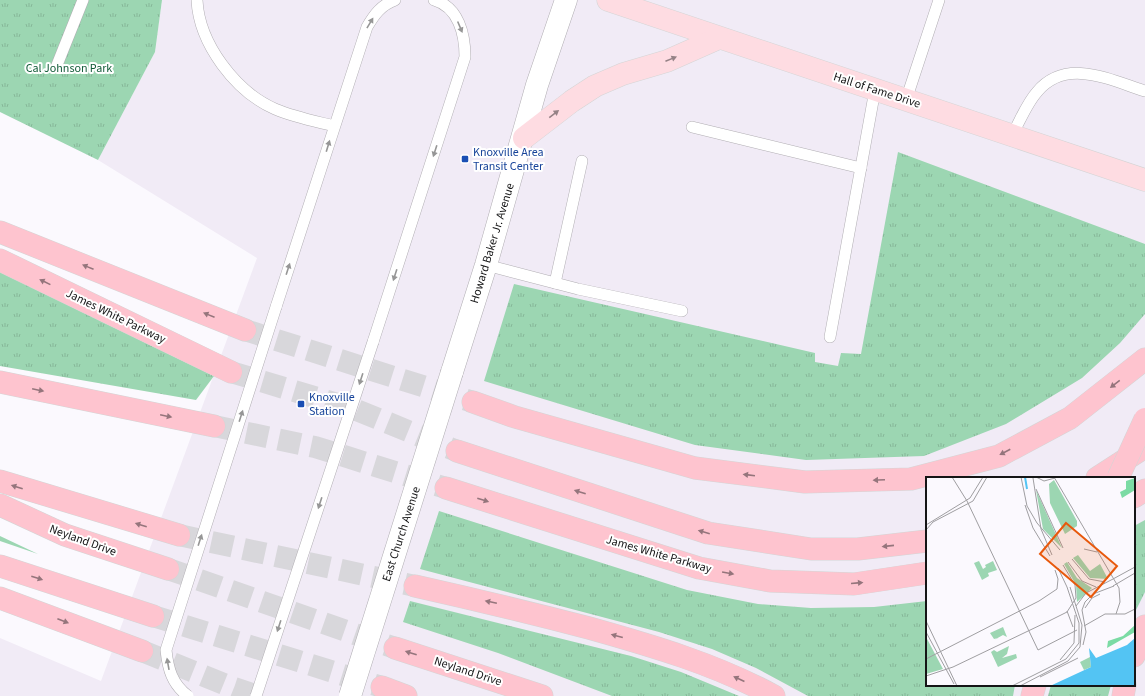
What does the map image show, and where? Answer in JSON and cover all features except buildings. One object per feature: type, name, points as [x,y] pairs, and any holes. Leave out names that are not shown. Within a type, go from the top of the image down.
[{"type":"highway","points":[[0,232],[245,330]]},
{"type":"highway","name":"James White Parkway","points":[[0,260],[231,372]]},
{"type":"highway","points":[[473,402],[515,417],[694,468],[805,482],[911,479],[999,456],[1070,418],[1145,359]]},
{"type":"highway","points":[[0,382],[214,426]]},
{"type":"highway","points":[[1118,477],[1145,419]]},
{"type":"highway","points":[[1098,477],[1145,446]]},
{"type":"highway","points":[[458,451],[708,534],[811,548],[858,549],[926,541]]},
{"type":"highway","points":[[0,481],[179,535]]},
{"type":"highway","name":"James White Parkway","points":[[446,488],[699,568],[770,581],[854,584],[926,573]]},
{"type":"highway","points":[[1135,496],[1145,490]]},
{"type":"highway","name":"Neyland Drive","points":[[0,505],[65,535],[168,570]]},
{"type":"highway","points":[[0,566],[153,616]]},
{"type":"highway","points":[[415,586],[500,604],[665,649],[710,665],[774,696]]},
{"type":"highway","points":[[0,598],[142,651]]},
{"type":"highway","points":[[1135,653],[1145,626]]},
{"type":"highway","name":"Neyland Drive","points":[[395,648],[542,696]]},
{"type":"highway","points":[[1032,696],[1035,686]]},
{"type":"highway","points":[[1123,696],[1125,686]]},
{"type":"highway","points":[[382,687],[406,696]]},
{"type":"main road","name":"Hall of Fame Drive","points":[[608,0],[1145,180]]},
{"type":"main road","points":[[524,138],[572,101],[595,86],[623,74],[667,61],[719,38]]},
{"type":"street","name":"Howard Baker Jr. Avenue","points":[[452,372],[524,138],[537,85],[566,0]]},
{"type":"street","name":"East Church Avenue","points":[[350,696],[452,372]]},
{"type":"lane","points":[[57,65],[83,0]]},
{"type":"lane","points":[[197,0],[202,24],[212,49],[230,76],[250,94],[274,108],[334,126]]},
{"type":"lane","points":[[188,696],[174,683],[168,668],[166,650],[367,27],[376,13],[389,2],[395,0]]},
{"type":"lane","points":[[256,696],[465,58],[465,40],[460,24],[451,11],[434,0]]},
{"type":"lane","points":[[906,100],[938,0]]},
{"type":"lane","points":[[1012,135],[1037,92],[1057,76],[1073,72],[1094,75],[1145,91]]},
{"type":"lane","points":[[830,337],[876,90]]},
{"type":"lane","points":[[692,127],[861,168]]},
{"type":"lane","points":[[555,283],[582,161]]},
{"type":"lane","points":[[486,265],[555,283],[682,311]]},
{"type":"shaded area","points":[[162,0],[1145,0],[1145,696],[0,696],[0,638],[101,681],[257,258],[98,160],[155,52]]},
{"type":"green space","name":"Cal Johnson Park","points":[[0,0],[162,0],[155,52],[98,160],[0,112]]},
{"type":"green space","points":[[898,152],[1145,244],[1145,314],[1120,343],[1082,378],[1006,424],[924,456],[806,460],[695,445],[484,381],[514,284],[815,353],[815,362],[838,366],[841,353],[861,354]]},
{"type":"green space","points":[[0,272],[214,376],[196,400],[0,366]]},
{"type":"green space","points":[[439,511],[687,590],[758,604],[811,608],[874,607],[926,601],[926,686],[1015,686],[1013,696],[808,696],[756,668],[712,649],[659,632],[420,569]]},
{"type":"green space","points":[[1145,520],[1145,592],[1135,612],[1135,525]]},
{"type":"green space","points":[[0,536],[38,554],[0,541]]},
{"type":"green space","points":[[410,601],[631,656],[681,672],[739,696],[612,696],[498,653],[403,622]]},
{"type":"green space","points":[[1051,686],[1111,686],[1108,696],[1048,696]]},
{"type":"tunnel","points":[[245,330],[473,402]]},
{"type":"tunnel","points":[[231,372],[354,409],[457,451]]},
{"type":"tunnel","points":[[214,426],[315,447],[446,488]]},
{"type":"tunnel","points":[[179,535],[415,586]]},
{"type":"tunnel","points":[[168,569],[395,648]]},
{"type":"tunnel","points":[[153,616],[382,687]]},
{"type":"tunnel","points":[[142,651],[234,688],[258,696]]},
{"type":"place","name":"Knoxville Area Transit Center","points":[[465,159]]},
{"type":"place","name":"Knoxville Station","points":[[301,404]]}]
